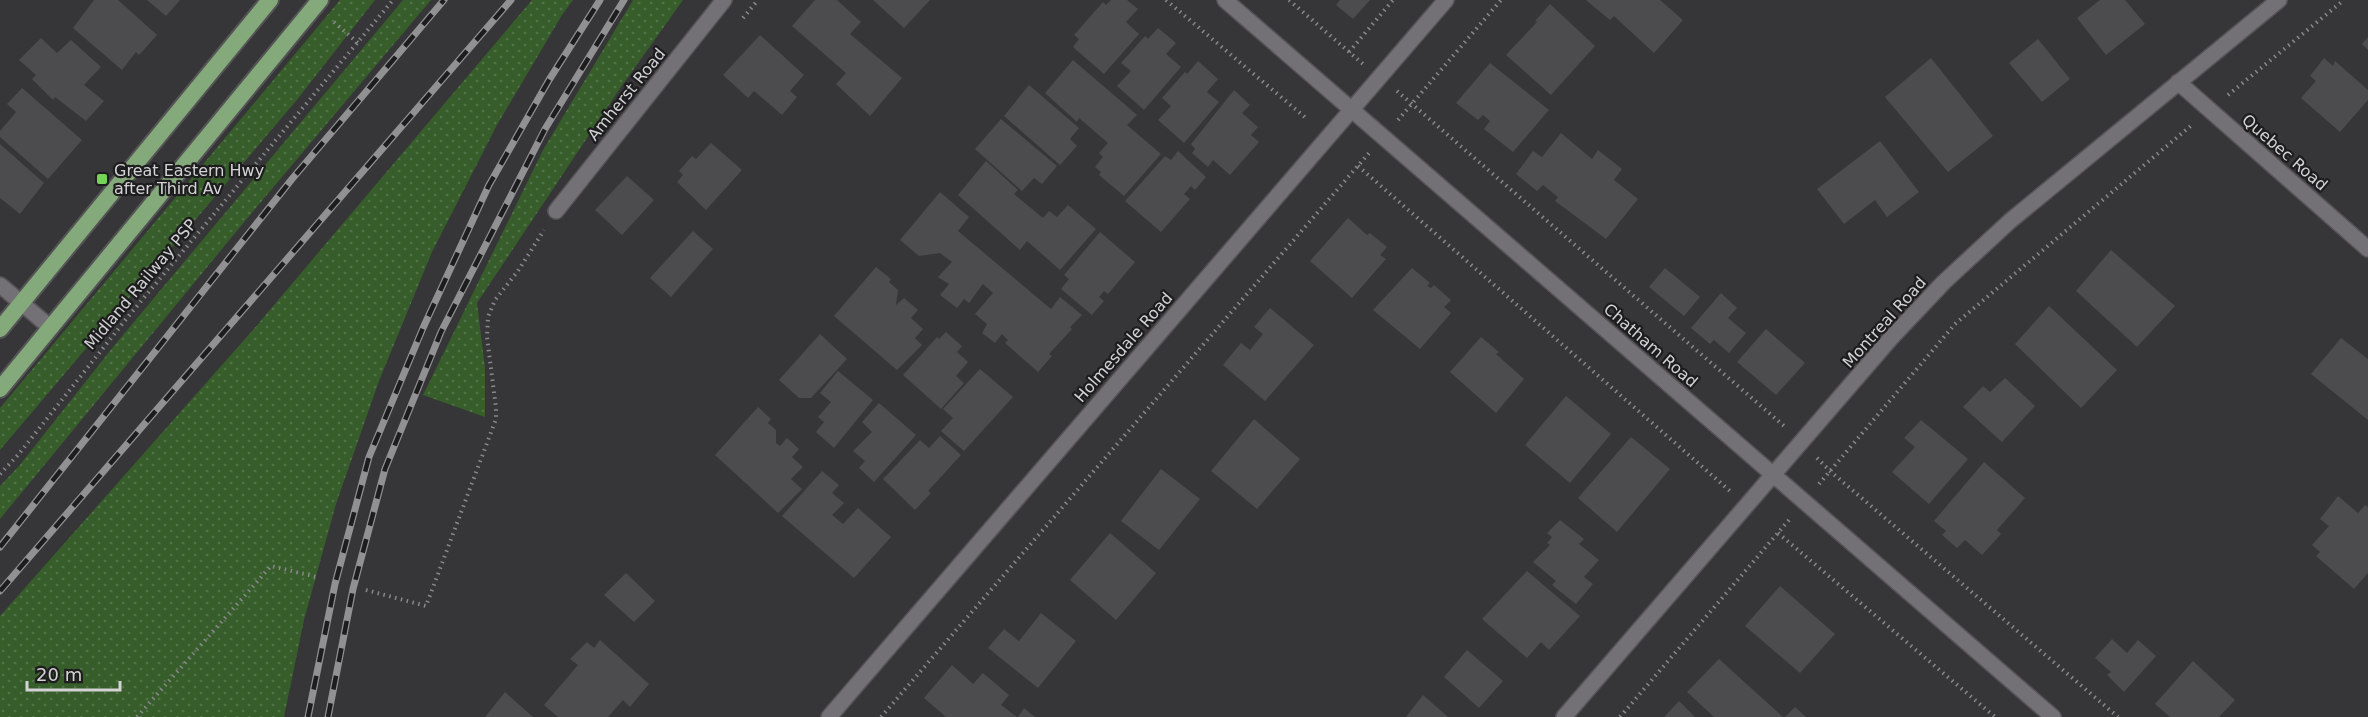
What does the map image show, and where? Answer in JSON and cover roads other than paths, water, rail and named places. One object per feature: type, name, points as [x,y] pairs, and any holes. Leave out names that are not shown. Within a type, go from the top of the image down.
[{"type":"highway","points":[[0,330],[270,0]]},
{"type":"highway","points":[[0,389],[320,0]]},
{"type":"street","name":"Amherst Road","points":[[556,211],[724,0]]},
{"type":"street","name":"Chatham Road","points":[[1225,0],[2053,717]]},
{"type":"street","name":"Holmesdale Road","points":[[829,717],[1446,0]]},
{"type":"street","name":"Montreal Road","points":[[1564,717],[1891,338],[1944,282],[2010,221],[2279,0]]},
{"type":"street","name":"Quebec Road","points":[[2178,82],[2368,249]]},
{"type":"street","points":[[0,285],[51,328]]},
{"type":"railway","points":[[0,547],[292,179],[444,0]]},
{"type":"railway","points":[[0,591],[511,0]]},
{"type":"railway","points":[[308,717],[335,584],[369,457],[423,328],[489,185],[549,80],[600,0]]},
{"type":"railway","points":[[328,717],[353,589],[385,469],[441,332],[545,129],[624,0]]},
{"type":"place","name":"Great Eastern Hwy after Third Av","points":[[102,179]]}]
